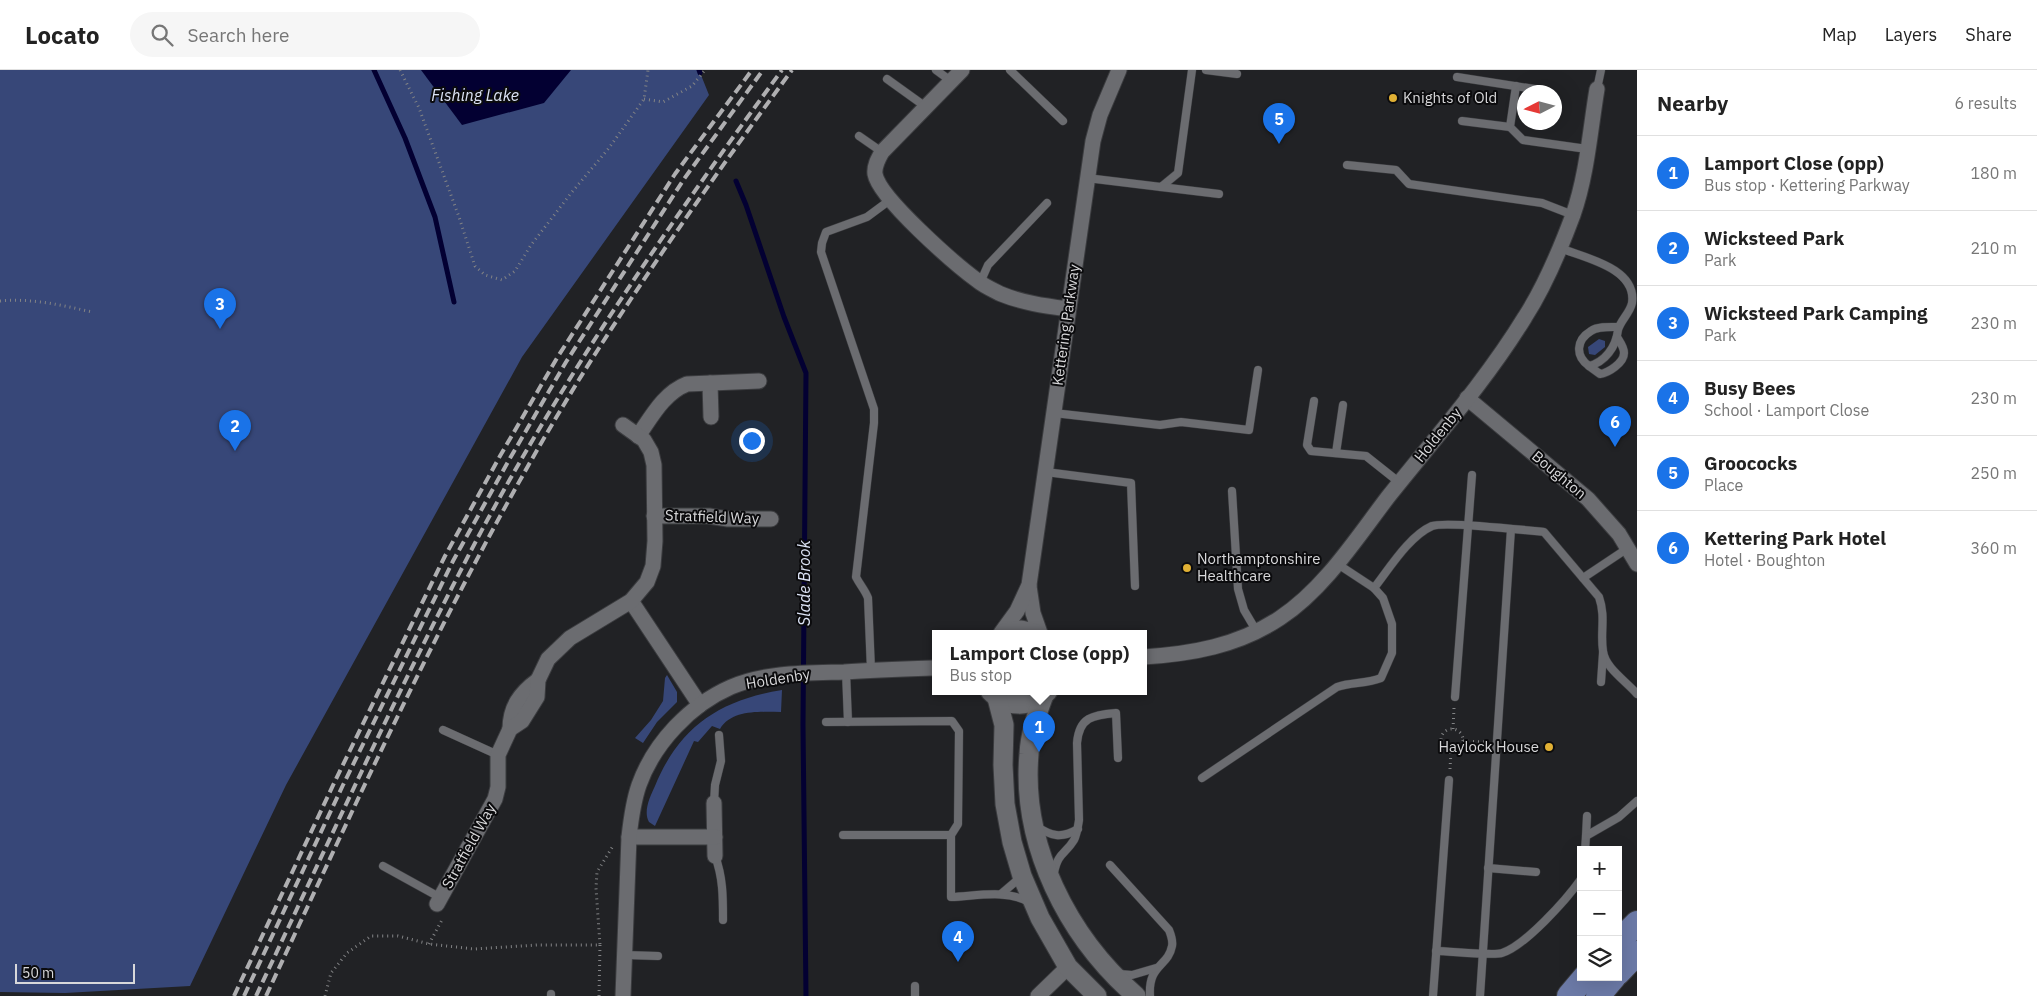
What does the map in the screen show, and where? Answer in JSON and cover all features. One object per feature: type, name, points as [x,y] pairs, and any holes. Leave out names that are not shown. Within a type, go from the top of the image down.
[{"type":"main road","points":[[1622,938],[1637,923]]},
{"type":"main road","points":[[1622,969],[1637,953]]},
{"type":"main road","points":[[1568,996],[1581,981]]},
{"type":"main road","points":[[1598,996],[1611,981]]},
{"type":"street","points":[[962,70],[882,152],[876,162],[875,173],[880,186],[890,200],[958,266],[980,283],[1001,294],[1021,300],[1068,309]]},
{"type":"street","name":"Kettering Parkway","points":[[1005,630],[1018,611],[1029,585],[1087,178],[1100,115],[1119,70]]},
{"type":"street","name":"Holdenby","points":[[1147,657],[1184,654],[1212,648],[1257,632],[1280,618],[1300,602],[1336,563],[1400,483],[1467,398],[1526,317],[1547,278],[1580,193],[1597,89]]},
{"type":"street","points":[[638,436],[669,393],[687,384],[759,381]]},
{"type":"street","points":[[710,383],[710,417]]},
{"type":"street","name":"Boughton","points":[[1467,398],[1588,499],[1607,519],[1634,556]]},
{"type":"street","name":"Stratfield Way","points":[[439,901],[495,799],[498,787],[498,755],[510,729],[522,721],[537,697],[538,680],[548,659],[570,638],[631,601],[647,582],[653,566],[654,465],[651,452],[644,440],[623,425]]},
{"type":"street","name":"Stratfield Way","points":[[654,516],[770,519]]},
{"type":"street","name":"Kettering Parkway","points":[[1029,585],[1033,613],[1039,630]]},
{"type":"street","points":[[631,601],[700,705]]},
{"type":"street","name":"Holdenby","points":[[623,996],[629,837],[632,811],[640,784],[654,754],[674,728],[700,705],[730,687],[755,679],[788,674],[932,668]]},
{"type":"street","points":[[993,695],[1004,724],[1003,765],[1005,804],[1012,842],[1022,876],[1068,967],[1098,996]]},
{"type":"street","points":[[995,695],[1008,703],[1021,705],[1034,702],[1043,695]]},
{"type":"street","points":[[1045,695],[1035,720],[1029,753],[1028,786],[1034,824],[1052,883],[1073,924],[1100,961],[1136,996]]},
{"type":"street","points":[[714,803],[715,856]]},
{"type":"street","points":[[629,837],[715,837]]},
{"type":"street","points":[[1038,996],[1068,967]]},
{"type":"lane","points":[[936,70],[951,81]]},
{"type":"lane","points":[[1010,70],[1063,122]]},
{"type":"lane","points":[[1161,187],[1178,173],[1192,70]]},
{"type":"lane","points":[[1206,70],[1237,74]]},
{"type":"lane","points":[[1597,89],[1601,70]]},
{"type":"lane","points":[[1457,78],[1516,86],[1510,128]]},
{"type":"lane","points":[[887,79],[926,107]]},
{"type":"lane","points":[[1462,121],[1510,128],[1523,140],[1587,149]]},
{"type":"lane","points":[[859,136],[882,152]]},
{"type":"lane","points":[[1347,165],[1396,170],[1409,184],[1542,204],[1573,215]]},
{"type":"lane","points":[[1087,178],[1219,194]]},
{"type":"lane","points":[[871,670],[868,598],[856,577],[874,409],[821,252],[826,232],[868,218],[890,200]]},
{"type":"lane","points":[[980,283],[988,265],[1047,203]]},
{"type":"lane","points":[[1560,248],[1621,273],[1629,282],[1633,296],[1632,306],[1619,327],[1612,349],[1597,364],[1589,366]]},
{"type":"lane","points":[[1617,337],[1622,345],[1624,354],[1622,360],[1607,373],[1600,374],[1581,361],[1578,353],[1582,340],[1591,331],[1619,327]]},
{"type":"lane","points":[[1054,412],[1160,425],[1181,422],[1249,430],[1258,370]]},
{"type":"lane","points":[[1314,401],[1307,445],[1311,451],[1366,456],[1400,483]]},
{"type":"lane","points":[[1336,454],[1343,405]]},
{"type":"lane","points":[[1046,472],[1131,483],[1134,586]]},
{"type":"lane","points":[[1455,697],[1472,474]]},
{"type":"lane","points":[[1232,491],[1238,589],[1244,610],[1257,632]]},
{"type":"lane","points":[[1374,588],[1414,538],[1433,525],[1544,532],[1599,597],[1603,609],[1601,682]]},
{"type":"lane","points":[[1480,996],[1512,529]]},
{"type":"lane","points":[[1583,578],[1634,556]]},
{"type":"lane","points":[[1202,778],[1337,687],[1349,683],[1370,682],[1381,678],[1392,653],[1392,624],[1383,598],[1374,588],[1336,563]]},
{"type":"lane","points":[[1603,653],[1613,670],[1637,694]]},
{"type":"lane","points":[[846,672],[848,722]]},
{"type":"lane","points":[[1052,883],[1056,862],[1074,840],[1078,829],[1077,743],[1078,731],[1082,724],[1098,714],[1116,713],[1118,758]]},
{"type":"lane","points":[[826,722],[952,721],[960,732],[958,824],[951,834],[952,896],[1001,894],[1022,898],[1035,905]]},
{"type":"lane","points":[[443,730],[498,755]]},
{"type":"lane","points":[[714,803],[721,761],[718,734]]},
{"type":"lane","points":[[1433,996],[1449,780]]},
{"type":"lane","points":[[1586,836],[1618,817],[1637,801]]},
{"type":"lane","points":[[1585,846],[1587,816]]},
{"type":"lane","points":[[1034,824],[1048,834],[1056,836],[1069,834],[1078,829]]},
{"type":"lane","points":[[843,835],[951,834]]},
{"type":"lane","points":[[715,856],[723,885],[723,920]]},
{"type":"lane","points":[[1110,865],[1169,930],[1173,944],[1170,954],[1156,968],[1151,980],[1150,996]]},
{"type":"lane","points":[[383,866],[439,901]]},
{"type":"lane","points":[[1488,868],[1536,872]]},
{"type":"lane","points":[[1001,894],[1022,876]]},
{"type":"lane","points":[[1436,951],[1501,954],[1523,941],[1577,885]]},
{"type":"lane","points":[[625,955],[658,956]]},
{"type":"lane","points":[[1109,970],[1121,975],[1132,975],[1156,968]]},
{"type":"lane","points":[[915,986],[915,996]]},
{"type":"path","points":[[400,70],[419,108],[460,217],[475,266],[485,275],[502,280],[515,272],[531,244],[610,148],[644,99],[648,70]]},
{"type":"path","points":[[644,99],[663,102],[692,86],[705,70]]},
{"type":"path","points":[[0,301],[16,300],[48,303],[92,312]]},
{"type":"path","points":[[1453,730],[1455,697]]},
{"type":"path","points":[[1453,730],[1460,733],[1462,741],[1459,749],[1451,751],[1444,748],[1441,740],[1445,732],[1453,730]]},
{"type":"path","points":[[1462,741],[1497,742]]},
{"type":"path","points":[[1449,780],[1451,751]]},
{"type":"path","points":[[599,996],[600,945],[596,888],[597,872],[610,854],[615,837],[629,837]]},
{"type":"path","points":[[429,944],[445,915],[445,909],[439,901]]},
{"type":"path","points":[[325,996],[331,973],[347,953],[371,936],[398,936],[429,944],[474,949],[537,945],[600,945]]},
{"type":"shaded area","points":[[0,70],[699,70],[709,95],[522,357],[286,785],[190,986],[65,993],[0,992]]},
{"type":"shaded area","points":[[1599,339],[1605,341],[1605,347],[1595,355],[1589,354],[1588,347]]},
{"type":"shaded area","points":[[667,675],[677,692],[677,702],[657,722],[643,743],[635,738],[651,720],[663,701],[665,678]]},
{"type":"shaded area","points":[[782,690],[781,712],[756,712],[739,715],[725,723],[720,729],[712,726],[698,742],[694,741],[655,826],[649,822],[647,809],[653,790],[665,765],[689,732],[721,709],[739,701]]},
{"type":"water","name":"Fishing Lake","points":[[421,70],[571,70],[544,103],[462,125]]},
{"type":"waterway","points":[[374,70],[405,138],[435,217],[454,302]]},
{"type":"waterway","name":"Slade Brook","points":[[736,181],[806,373],[803,725],[806,996]]},
{"type":"railway","points":[[234,996],[335,781],[445,556],[500,456],[557,358],[675,174],[752,70]]},
{"type":"railway","points":[[244,996],[343,785],[453,561],[509,460],[566,362],[684,179],[763,70]]},
{"type":"railway","points":[[256,996],[409,672],[463,566],[534,437],[654,250],[782,70]]},
{"type":"railway","points":[[266,996],[416,678],[497,522],[540,445],[585,370],[635,293],[712,181],[792,70]]},
{"type":"place","name":"Knights of Old","points":[[1393,98]]},
{"type":"place","name":"Groococks","points":[[1279,144]]},
{"type":"place","name":"Wicksteed Park Camping","points":[[220,329]]},
{"type":"place","name":"Kettering Park Hotel","points":[[1615,447]]},
{"type":"place","name":"Wicksteed Park","points":[[235,451]]},
{"type":"place","name":"Northamptonshire Healthcare","points":[[1187,568]]},
{"type":"place","name":"Haylock House","points":[[1549,747]]},
{"type":"place","name":"Lamport Close (opp)","points":[[1039,752]]},
{"type":"place","name":"Busy Bees","points":[[958,962]]}]
